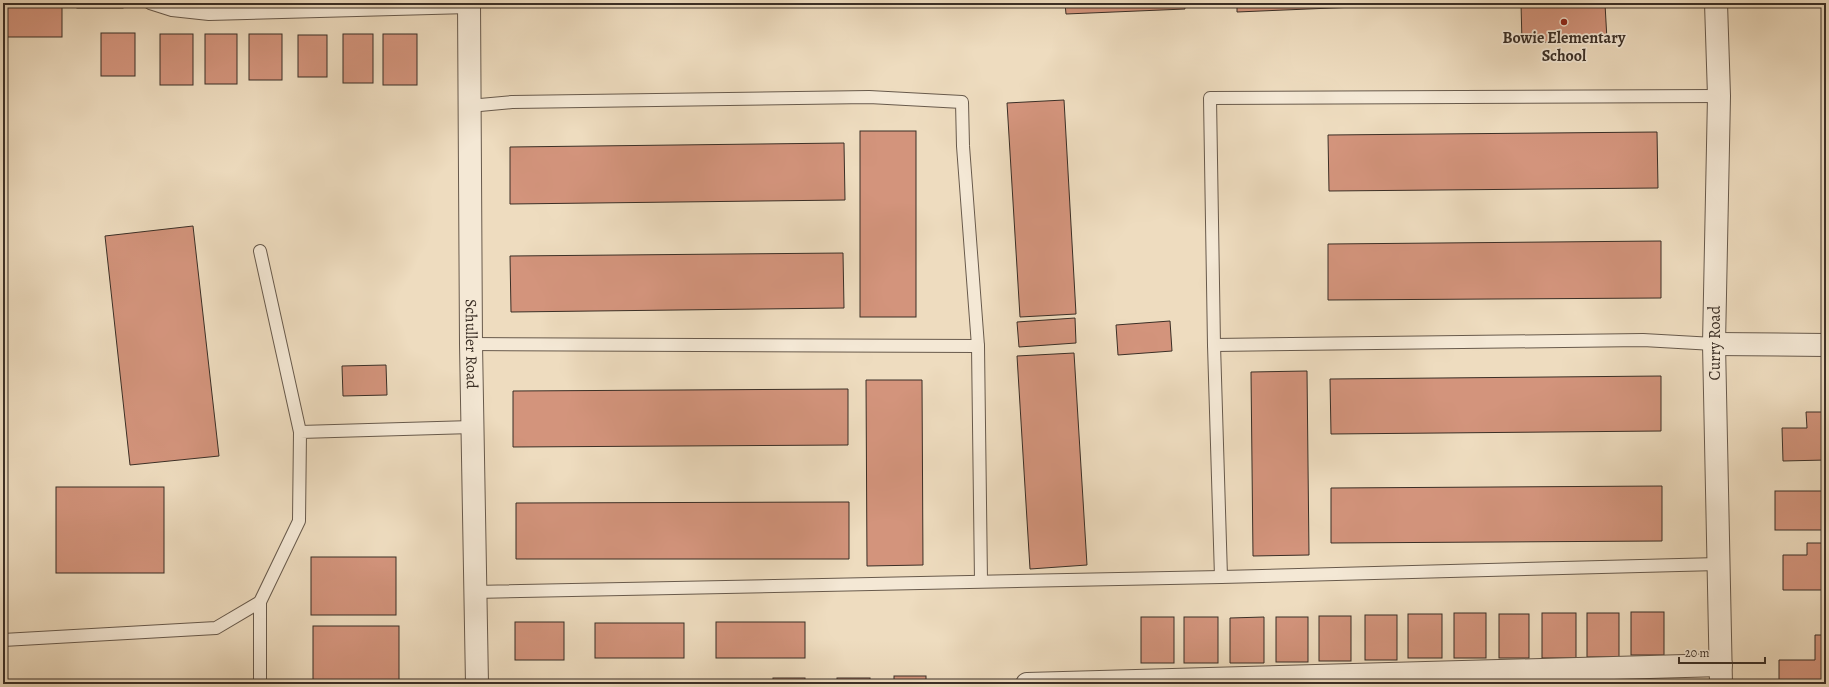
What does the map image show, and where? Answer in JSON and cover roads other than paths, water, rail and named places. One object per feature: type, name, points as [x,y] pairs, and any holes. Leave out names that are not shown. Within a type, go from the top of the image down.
[{"type":"street","name":"Curry Road","points":[[1716,3],[1719,96],[1714,344],[1721,675]]},
{"type":"street","name":"Schuller Road","points":[[469,5],[471,344],[474,592],[477,684]]},
{"type":"street","points":[[1714,344],[1826,345]]},
{"type":"street","points":[[1027,684],[1721,675]]},
{"type":"lane","points":[[150,3],[172,10],[210,14],[469,5]]},
{"type":"lane","points":[[1221,577],[1214,345],[1210,98],[1719,96]]},
{"type":"lane","points":[[469,106],[512,102],[869,97],[962,102],[963,146],[978,346],[981,581]]},
{"type":"lane","points":[[260,251],[300,432],[299,521],[260,602],[260,684]]},
{"type":"lane","points":[[1214,345],[1643,340],[1714,344]]},
{"type":"lane","points":[[471,344],[978,346]]},
{"type":"lane","points":[[300,432],[472,427]]},
{"type":"lane","points":[[474,592],[1221,577],[1718,564]]},
{"type":"lane","points":[[3,640],[216,628],[260,602]]},
{"type":"place","name":"Bowie Elementary School","points":[[1564,22]]}]
